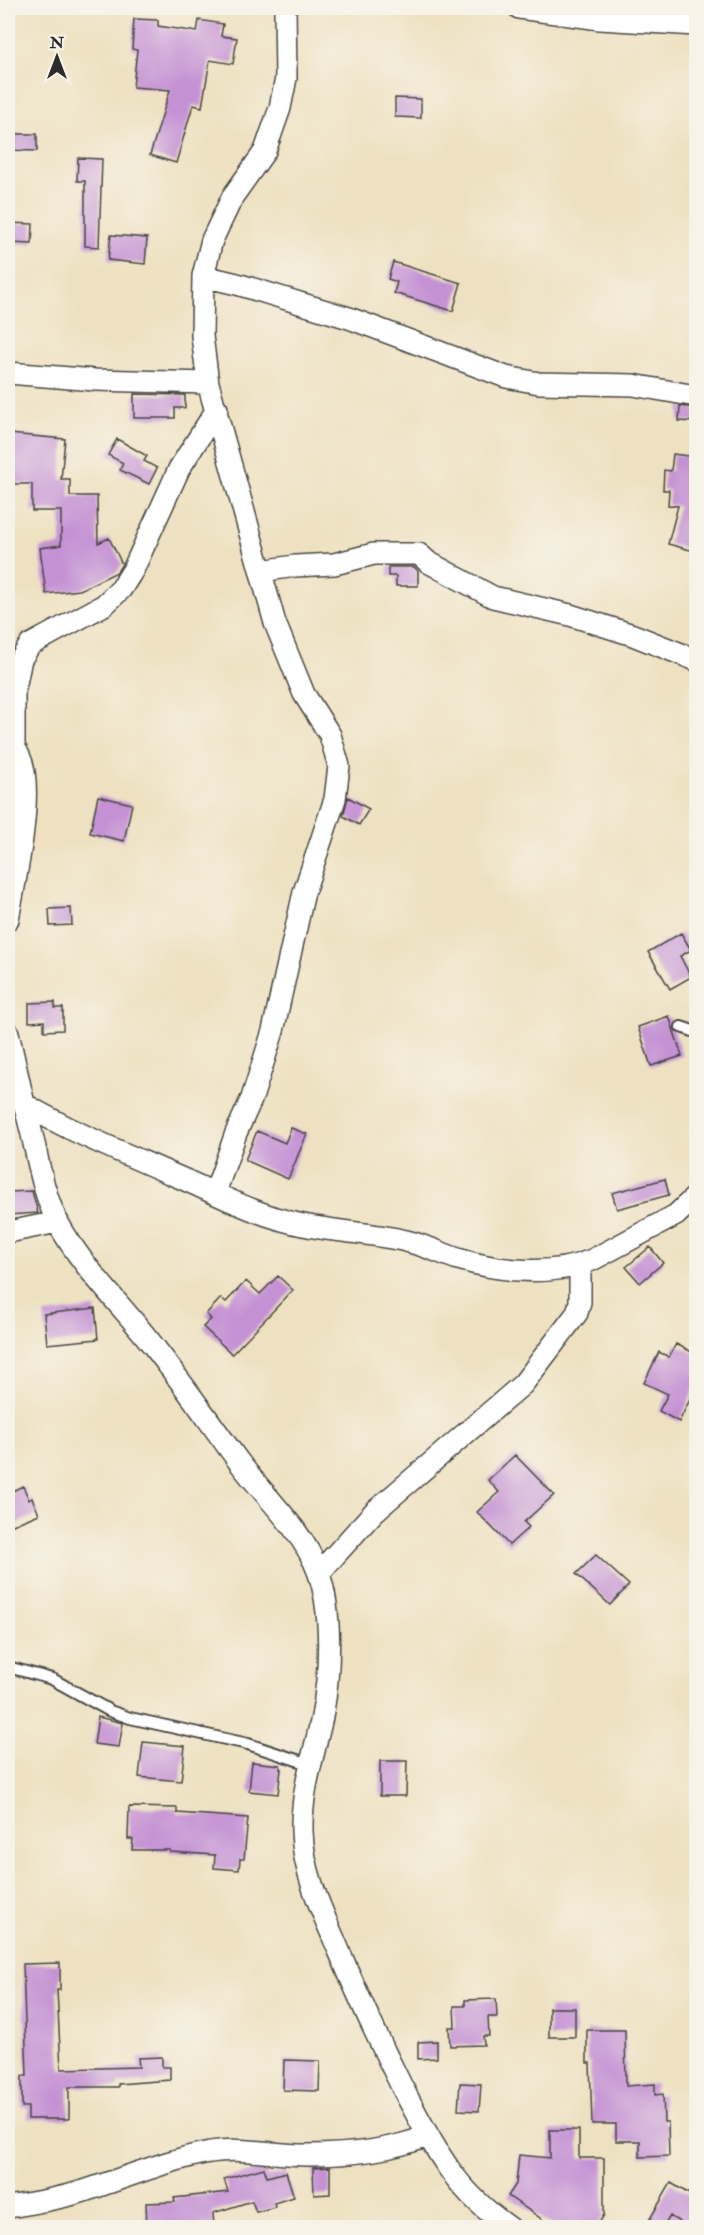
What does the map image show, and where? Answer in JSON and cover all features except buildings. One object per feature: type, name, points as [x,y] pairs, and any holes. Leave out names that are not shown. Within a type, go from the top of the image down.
[{"type":"street","points":[[215,1193],[236,1133],[252,1098],[273,1032],[304,892],[334,799],[339,766],[330,735],[304,694],[275,623],[208,383],[202,336],[203,276],[212,240],[233,196],[265,150],[280,108],[286,78],[285,8]]},
{"type":"street","points":[[519,8],[600,19],[696,25]]},
{"type":"street","points":[[203,276],[348,318],[506,377],[539,383],[633,385],[696,396]]},
{"type":"street","points":[[8,373],[95,380],[208,383]]},
{"type":"street","points":[[8,919],[22,836],[26,782],[22,763],[11,743],[14,693],[21,659],[30,645],[104,605],[121,589],[179,469],[217,409]]},
{"type":"street","points":[[261,571],[334,564],[374,554],[419,554],[428,562],[493,597],[570,615],[633,635],[696,660]]},
{"type":"street","points":[[8,1032],[45,1193],[58,1222],[79,1256],[156,1348],[253,1481],[286,1519],[311,1556],[319,1573],[326,1606],[327,1673],[322,1717],[309,1764],[302,1830],[308,1875],[381,2046],[427,2136],[472,2198],[504,2225]]},
{"type":"street","points":[[24,1104],[78,1134],[276,1219],[324,1230],[405,1241],[470,1261],[508,1269],[540,1270],[580,1265],[676,1215],[696,1196]]},
{"type":"street","points":[[8,1232],[58,1222]]},
{"type":"street","points":[[319,1573],[374,1512],[523,1384],[577,1313],[580,1302],[580,1265]]},
{"type":"street","points":[[8,2207],[84,2191],[131,2174],[210,2152],[245,2149],[305,2155],[346,2153],[411,2142],[427,2136]]},
{"type":"lane","points":[[681,1027],[696,1032]]},
{"type":"lane","points":[[8,1666],[52,1679],[110,1712],[248,1744],[309,1764]]}]
